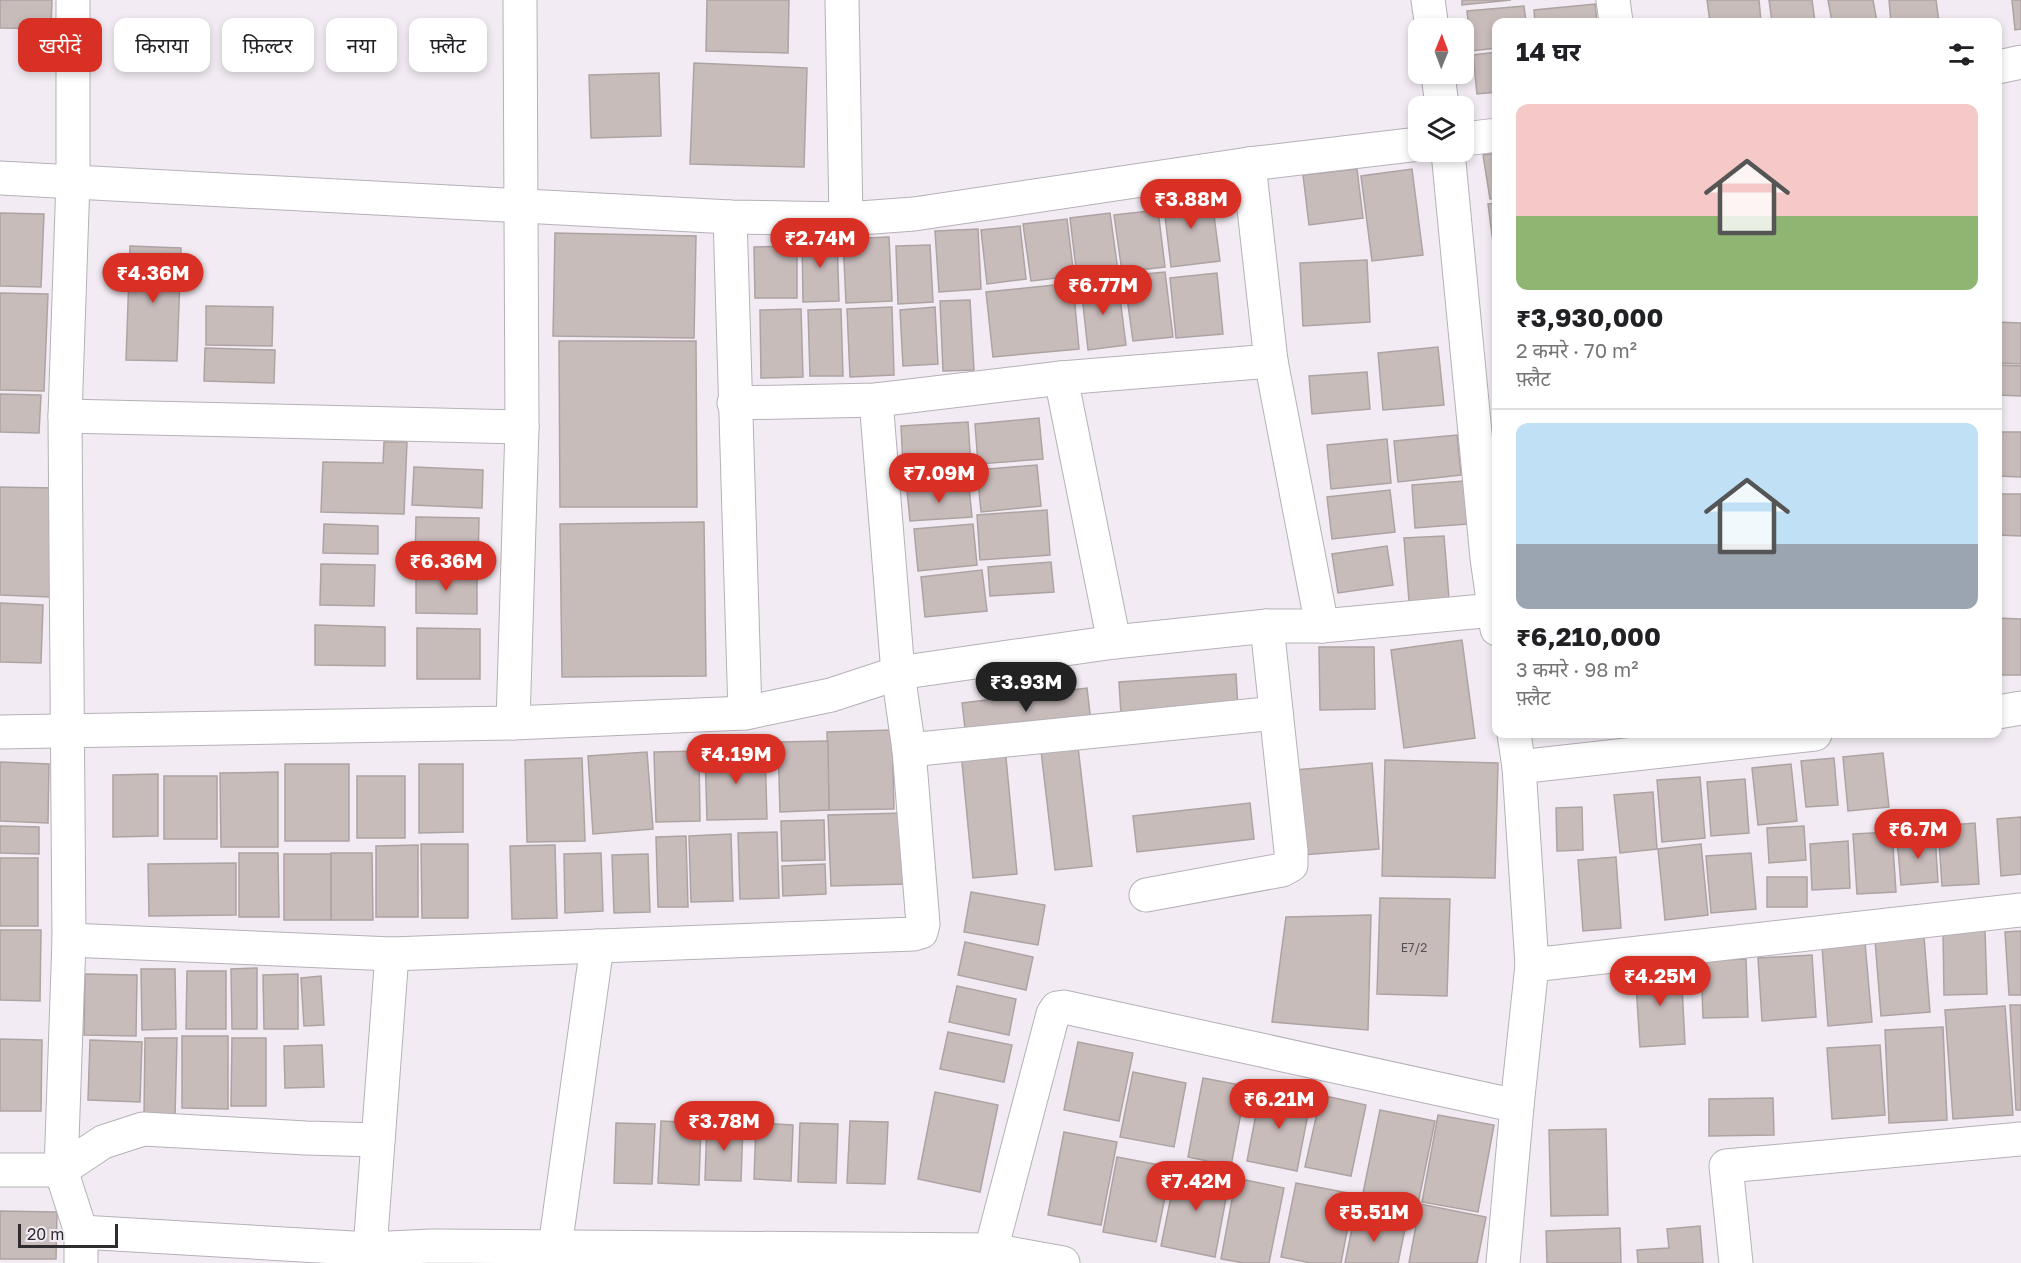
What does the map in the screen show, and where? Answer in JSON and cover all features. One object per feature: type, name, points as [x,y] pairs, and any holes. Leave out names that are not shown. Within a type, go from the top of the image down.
[{"type":"street","points":[[73,0],[73,180],[65,416],[69,940],[61,1170],[81,1248],[275,1254],[370,1249],[431,1254],[555,1247],[990,1256],[1063,1263]]},
{"type":"street","points":[[513,723],[522,428],[520,0]]},
{"type":"street","points":[[842,0],[846,219]]},
{"type":"street","points":[[1428,0],[1431,18]]},
{"type":"street","points":[[1613,0],[1615,18]]},
{"type":"street","points":[[2002,66],[2021,62]]},
{"type":"street","points":[[1474,138],[1492,136]]},
{"type":"street","points":[[0,178],[73,180],[730,217],[846,219],[914,214],[1249,164],[1408,145]]},
{"type":"street","points":[[1449,162],[1492,557]]},
{"type":"street","points":[[1249,164],[1271,361],[1322,626]]},
{"type":"street","points":[[730,217],[745,713]]},
{"type":"street","points":[[734,403],[876,400],[1061,378],[1271,361]]},
{"type":"street","points":[[1061,378],[1114,642]]},
{"type":"street","points":[[69,940],[392,954],[921,932],[923,924],[909,750],[898,673],[876,400]]},
{"type":"street","points":[[65,416],[522,428]]},
{"type":"street","points":[[0,732],[513,723],[745,713],[831,695],[898,673],[1114,642],[1267,626],[1492,620]]},
{"type":"street","points":[[1146,895],[1282,870],[1291,864],[1267,626]]},
{"type":"street","points":[[2002,710],[2021,708]]},
{"type":"street","points":[[909,750],[1276,713]]},
{"type":"street","points":[[1503,1263],[1532,965],[1519,767],[1515,738]]},
{"type":"street","points":[[1519,767],[1779,738]]},
{"type":"street","points":[[1532,965],[2021,910]]},
{"type":"street","points":[[555,1247],[597,946]]},
{"type":"street","points":[[370,1249],[392,954]]},
{"type":"street","points":[[990,1256],[1053,1014],[1057,1008],[1064,1007],[1517,1106]]},
{"type":"street","points":[[0,1170],[61,1170],[103,1142],[143,1129],[378,1140]]},
{"type":"street","points":[[1736,1263],[1726,1166],[2021,1139]]},
{"type":"building","points":[[0,0],[52,0],[51,18],[18,18],[18,28],[0,28]]},
{"type":"building","points":[[707,0],[789,0],[788,53],[706,51]]},
{"type":"building","points":[[1462,0],[1511,0],[1462,5]]},
{"type":"building","points":[[1707,0],[1759,0],[1761,18],[1709,18]]},
{"type":"building","points":[[1769,0],[1812,0],[1814,18],[1771,18]]},
{"type":"building","points":[[1828,0],[1873,0],[1876,18],[1831,18]]},
{"type":"building","points":[[1889,0],[1936,0],[1938,18],[1891,18]]},
{"type":"building","points":[[2012,0],[2021,0],[2021,29],[2015,30]]},
{"type":"building","points":[[1595,4],[1597,18],[1535,18],[1534,10]]},
{"type":"building","points":[[1524,6],[1526,18],[1492,18],[1492,49],[1474,51],[1474,18],[1468,18],[1467,11]]},
{"type":"building","points":[[1492,53],[1492,92],[1477,94],[1474,55]]},
{"type":"building","points":[[694,63],[807,68],[804,167],[690,164]]},
{"type":"building","points":[[659,73],[661,136],[591,138],[589,75]]},
{"type":"building","points":[[1492,154],[1492,199],[1490,199],[1483,155]]},
{"type":"building","points":[[1357,169],[1363,218],[1309,225],[1303,175]]},
{"type":"building","points":[[1412,169],[1423,255],[1372,261],[1361,176]]},
{"type":"building","points":[[1211,193],[1220,261],[1171,267],[1163,199]]},
{"type":"building","points":[[1488,204],[1492,204],[1492,235]]},
{"type":"building","points":[[1158,210],[1165,267],[1122,272],[1114,215]]},
{"type":"building","points":[[0,213],[44,214],[41,287],[0,286]]},
{"type":"building","points":[[1110,213],[1118,271],[1077,277],[1070,218]]},
{"type":"building","points":[[1067,219],[1074,276],[1031,281],[1023,224]]},
{"type":"building","points":[[1020,226],[1026,279],[987,284],[981,230]]},
{"type":"building","points":[[978,229],[981,289],[939,292],[935,231]]},
{"type":"building","points":[[555,233],[696,236],[694,338],[553,336]]},
{"type":"building","points":[[802,237],[837,237],[839,301],[803,302]]},
{"type":"building","points":[[889,237],[892,301],[846,303],[843,239]]},
{"type":"building","points":[[930,245],[933,302],[898,304],[896,246]]},
{"type":"building","points":[[130,246],[181,248],[177,361],[126,360]]},
{"type":"building","points":[[797,246],[797,298],[755,298],[754,247]]},
{"type":"building","points":[[1367,260],[1370,322],[1303,326],[1300,263]]},
{"type":"building","points":[[1165,272],[1173,337],[1133,341],[1124,276]]},
{"type":"building","points":[[1217,273],[1223,334],[1176,338],[1170,278]]},
{"type":"building","points":[[1118,282],[1126,345],[1088,350],[1081,287]]},
{"type":"building","points":[[1073,283],[1079,349],[993,357],[986,292]]},
{"type":"building","points":[[0,293],[48,294],[44,391],[0,390]]},
{"type":"building","points":[[970,300],[974,370],[943,371],[940,301]]},
{"type":"building","points":[[206,306],[273,307],[272,346],[206,345]]},
{"type":"building","points":[[892,307],[894,375],[850,377],[847,309]]},
{"type":"building","points":[[935,307],[938,364],[903,366],[900,310]]},
{"type":"building","points":[[801,309],[803,377],[761,378],[760,310]]},
{"type":"building","points":[[841,309],[843,376],[810,376],[808,310]]},
{"type":"building","points":[[2002,322],[2021,323],[2021,364],[2002,363]]},
{"type":"building","points":[[559,341],[696,341],[697,507],[560,507]]},
{"type":"building","points":[[1438,347],[1444,405],[1383,410],[1378,353]]},
{"type":"building","points":[[205,348],[275,350],[274,383],[204,381]]},
{"type":"building","points":[[2002,365],[2021,366],[2021,396],[2002,395]]},
{"type":"building","points":[[1367,372],[1370,409],[1312,414],[1309,376]]},
{"type":"building","points":[[0,394],[41,395],[39,433],[0,432]]},
{"type":"building","points":[[1039,418],[1043,459],[978,464],[975,424]]},
{"type":"building","points":[[968,422],[972,481],[904,486],[901,426]]},
{"type":"building","points":[[2002,432],[2021,432],[2021,477],[2002,476]]},
{"type":"building","points":[[1457,435],[1461,475],[1398,482],[1394,441]]},
{"type":"building","points":[[1387,439],[1391,483],[1331,489],[1327,445]]},
{"type":"building","points":[[384,442],[407,442],[404,514],[321,512],[323,462],[383,463]]},
{"type":"building","points":[[1037,465],[1041,506],[981,512],[977,470]]},
{"type":"building","points":[[414,467],[483,470],[482,508],[412,505]]},
{"type":"building","points":[[1464,481],[1467,524],[1415,528],[1412,485]]},
{"type":"building","points":[[0,487],[53,488],[50,597],[0,595]]},
{"type":"building","points":[[969,487],[972,517],[910,521],[907,491]]},
{"type":"building","points":[[1390,490],[1395,532],[1332,539],[1327,497]]},
{"type":"building","points":[[2002,494],[2021,494],[2021,536],[2002,535]]},
{"type":"building","points":[[1047,510],[1050,555],[980,560],[977,515]]},
{"type":"building","points":[[416,517],[479,518],[478,565],[415,565]]},
{"type":"building","points":[[704,522],[706,676],[562,677],[560,524]]},
{"type":"building","points":[[324,524],[378,526],[378,554],[323,553]]},
{"type":"building","points":[[973,524],[977,565],[918,571],[914,529]]},
{"type":"building","points":[[1444,536],[1449,599],[1409,601],[1404,538]]},
{"type":"building","points":[[1387,546],[1393,585],[1338,593],[1332,554]]},
{"type":"building","points":[[1051,562],[1054,592],[990,596],[988,567]]},
{"type":"building","points":[[321,564],[375,565],[374,606],[320,605]]},
{"type":"building","points":[[416,569],[477,570],[477,614],[416,613]]},
{"type":"building","points":[[982,570],[987,611],[925,617],[921,577]]},
{"type":"building","points":[[0,603],[43,605],[41,663],[0,662]]},
{"type":"building","points":[[2002,618],[2021,619],[2021,675],[2002,675]]},
{"type":"building","points":[[315,625],[385,627],[385,666],[315,665]]},
{"type":"building","points":[[417,628],[480,629],[480,679],[417,679]]},
{"type":"building","points":[[1462,640],[1475,738],[1404,748],[1391,650]]},
{"type":"building","points":[[1319,647],[1374,647],[1375,709],[1320,710]]},
{"type":"building","points":[[1236,674],[1238,708],[1121,715],[1119,682]]},
{"type":"building","points":[[1087,688],[1091,722],[966,737],[962,703]]},
{"type":"building","points":[[892,730],[894,809],[829,810],[827,732]]},
{"type":"building","points":[[828,741],[829,810],[780,812],[778,742]]},
{"type":"building","points":[[1005,747],[1017,874],[973,878],[961,752]]},
{"type":"building","points":[[1078,747],[1092,866],[1055,870],[1041,751]]},
{"type":"building","points":[[765,750],[767,819],[707,820],[705,751]]},
{"type":"building","points":[[699,751],[700,821],[656,822],[654,752]]},
{"type":"building","points":[[647,752],[653,829],[593,834],[588,756]]},
{"type":"building","points":[[1883,753],[1889,807],[1848,811],[1843,757]]},
{"type":"building","points":[[582,758],[585,841],[527,842],[525,760]]},
{"type":"building","points":[[1834,758],[1838,805],[1806,807],[1801,761]]},
{"type":"building","points":[[1385,760],[1498,763],[1495,878],[1382,876]]},
{"type":"building","points":[[0,762],[49,764],[48,823],[0,821]]},
{"type":"building","points":[[1372,763],[1379,849],[1302,855],[1295,770]]},
{"type":"building","points":[[285,764],[349,764],[349,841],[285,841]]},
{"type":"building","points":[[419,764],[463,764],[463,832],[419,833]]},
{"type":"building","points":[[1791,764],[1797,821],[1758,825],[1752,768]]},
{"type":"building","points":[[278,772],[278,847],[221,847],[220,773]]},
{"type":"building","points":[[158,774],[158,836],[113,837],[113,775]]},
{"type":"building","points":[[164,776],[217,776],[217,839],[164,839]]},
{"type":"building","points":[[357,776],[405,776],[405,838],[357,838]]},
{"type":"building","points":[[1700,777],[1705,838],[1662,842],[1657,780]]},
{"type":"building","points":[[1745,779],[1749,833],[1711,836],[1707,782]]},
{"type":"building","points":[[1653,792],[1657,849],[1620,853],[1614,795]]},
{"type":"building","points":[[1250,803],[1254,839],[1137,852],[1133,816]]},
{"type":"building","points":[[1582,807],[1583,850],[1557,851],[1556,808]]},
{"type":"building","points":[[904,813],[906,884],[831,886],[828,815]]},
{"type":"building","points":[[2021,817],[2021,874],[2001,876],[1997,819]]},
{"type":"building","points":[[824,820],[825,860],[782,861],[781,821]]},
{"type":"building","points":[[1975,823],[1979,884],[1942,886],[1938,826]]},
{"type":"building","points":[[0,826],[39,827],[39,854],[0,853]]},
{"type":"building","points":[[1804,826],[1806,860],[1769,863],[1767,828]]},
{"type":"building","points":[[777,832],[779,898],[740,899],[738,833]]},
{"type":"building","points":[[1892,832],[1896,892],[1857,894],[1853,834]]},
{"type":"building","points":[[731,834],[733,901],[691,902],[689,836]]},
{"type":"building","points":[[1935,835],[1938,882],[1901,885],[1897,838]]},
{"type":"building","points":[[686,836],[688,907],[658,907],[656,837]]},
{"type":"building","points":[[1848,841],[1850,888],[1812,890],[1810,844]]},
{"type":"building","points":[[421,844],[468,844],[468,918],[422,918]]},
{"type":"building","points":[[1701,844],[1708,915],[1665,920],[1658,849]]},
{"type":"building","points":[[418,845],[418,917],[376,917],[376,846]]},
{"type":"building","points":[[555,845],[557,918],[512,919],[510,846]]},
{"type":"building","points":[[239,853],[278,853],[279,917],[239,917]]},
{"type":"building","points":[[331,853],[372,853],[373,920],[331,920]]},
{"type":"building","points":[[601,853],[603,911],[565,913],[564,854]]},
{"type":"building","points":[[1751,853],[1756,909],[1711,913],[1706,856]]},
{"type":"building","points":[[284,854],[331,854],[331,920],[284,920]]},
{"type":"building","points":[[648,854],[650,912],[614,913],[612,855]]},
{"type":"building","points":[[1616,857],[1621,928],[1583,931],[1578,860]]},
{"type":"building","points":[[0,858],[38,858],[38,926],[0,926]]},
{"type":"building","points":[[236,863],[236,915],[149,916],[148,864]]},
{"type":"building","points":[[825,864],[826,894],[783,896],[782,866]]},
{"type":"building","points":[[1767,877],[1807,877],[1807,907],[1767,907]]},
{"type":"building","points":[[971,892],[1045,905],[1038,945],[964,932]]},
{"type":"building","points":[[1380,898],[1450,899],[1447,996],[1377,994]]},
{"type":"building","points":[[1371,915],[1368,1030],[1272,1022],[1286,917]]},
{"type":"building","points":[[0,930],[41,930],[40,1001],[0,1000]]},
{"type":"building","points":[[1985,930],[1987,994],[1944,995],[1943,931]]},
{"type":"building","points":[[2021,931],[2021,995],[2009,995],[2005,932]]},
{"type":"building","points":[[1924,937],[1930,1012],[1881,1016],[1875,940]]},
{"type":"building","points":[[965,942],[1033,957],[1026,990],[958,975]]},
{"type":"building","points":[[1865,943],[1872,1022],[1828,1026],[1822,947]]},
{"type":"building","points":[[1812,955],[1816,1017],[1762,1021],[1758,958]]},
{"type":"building","points":[[1746,959],[1748,1017],[1703,1018],[1701,961]]},
{"type":"building","points":[[1681,967],[1685,1044],[1640,1047],[1635,969]]},
{"type":"building","points":[[257,968],[257,1029],[232,1029],[231,969]]},
{"type":"building","points":[[141,969],[175,969],[176,1029],[142,1030]]},
{"type":"building","points":[[187,971],[226,971],[226,1029],[186,1029]]},
{"type":"building","points":[[85,974],[137,975],[136,1036],[84,1035]]},
{"type":"building","points":[[298,974],[298,1029],[264,1029],[263,975]]},
{"type":"building","points":[[321,976],[324,1025],[304,1026],[301,978]]},
{"type":"building","points":[[957,986],[1016,999],[1009,1035],[949,1022]]},
{"type":"building","points":[[2010,1005],[2021,1005],[2021,1110],[2016,1110]]},
{"type":"building","points":[[2005,1006],[2013,1115],[1953,1119],[1945,1010]]},
{"type":"building","points":[[1943,1027],[1947,1120],[1889,1123],[1885,1030]]},
{"type":"building","points":[[948,1032],[1012,1045],[1004,1082],[940,1069]]},
{"type":"building","points":[[182,1036],[228,1036],[228,1109],[182,1108]]},
{"type":"building","points":[[145,1038],[177,1038],[175,1117],[144,1116]]},
{"type":"building","points":[[232,1038],[266,1038],[266,1106],[231,1106]]},
{"type":"building","points":[[0,1039],[42,1040],[41,1111],[0,1111]]},
{"type":"building","points":[[90,1040],[142,1042],[140,1102],[88,1100]]},
{"type":"building","points":[[1078,1042],[1133,1053],[1119,1121],[1064,1110]]},
{"type":"building","points":[[322,1045],[324,1087],[285,1088],[284,1046]]},
{"type":"building","points":[[1880,1045],[1885,1115],[1832,1119],[1827,1048]]},
{"type":"building","points":[[1133,1072],[1186,1083],[1174,1147],[1120,1137]]},
{"type":"building","points":[[1203,1078],[1246,1086],[1231,1166],[1188,1157]]},
{"type":"building","points":[[1261,1088],[1311,1098],[1297,1171],[1247,1161]]},
{"type":"building","points":[[935,1092],[998,1105],[980,1192],[918,1179]]},
{"type":"building","points":[[1321,1095],[1366,1105],[1351,1176],[1305,1167]]},
{"type":"building","points":[[1773,1098],[1774,1135],[1709,1136],[1709,1099]]},
{"type":"building","points":[[1380,1110],[1435,1121],[1418,1204],[1363,1193]]},
{"type":"building","points":[[1438,1115],[1494,1125],[1478,1212],[1422,1202]]},
{"type":"building","points":[[661,1121],[701,1123],[699,1185],[658,1183]]},
{"type":"building","points":[[850,1121],[888,1122],[885,1184],[847,1183]]},
{"type":"building","points":[[707,1122],[743,1124],[741,1181],[705,1180]]},
{"type":"building","points":[[616,1123],[655,1124],[652,1184],[614,1183]]},
{"type":"building","points":[[756,1123],[793,1125],[791,1181],[754,1179]]},
{"type":"building","points":[[800,1123],[838,1124],[836,1183],[798,1182]]},
{"type":"building","points":[[1606,1129],[1608,1215],[1551,1216],[1549,1130]]},
{"type":"building","points":[[1064,1132],[1117,1142],[1101,1225],[1048,1215]]},
{"type":"building","points":[[1117,1157],[1171,1167],[1156,1242],[1103,1232]]},
{"type":"building","points":[[1177,1167],[1230,1177],[1215,1257],[1161,1246]]},
{"type":"building","points":[[1236,1178],[1284,1188],[1269,1263],[1244,1263],[1221,1259]]},
{"type":"building","points":[[1296,1183],[1354,1194],[1341,1263],[1311,1263],[1281,1257]]},
{"type":"building","points":[[1420,1204],[1486,1217],[1477,1263],[1409,1263]]},
{"type":"building","points":[[0,1211],[57,1212],[56,1259],[0,1259]]},
{"type":"building","points":[[1354,1219],[1405,1229],[1398,1263],[1345,1263]]},
{"type":"building","points":[[1700,1226],[1703,1263],[1638,1263],[1637,1250],[1669,1248],[1667,1229]]},
{"type":"building","points":[[1620,1228],[1621,1263],[1547,1263],[1546,1231]]}]
